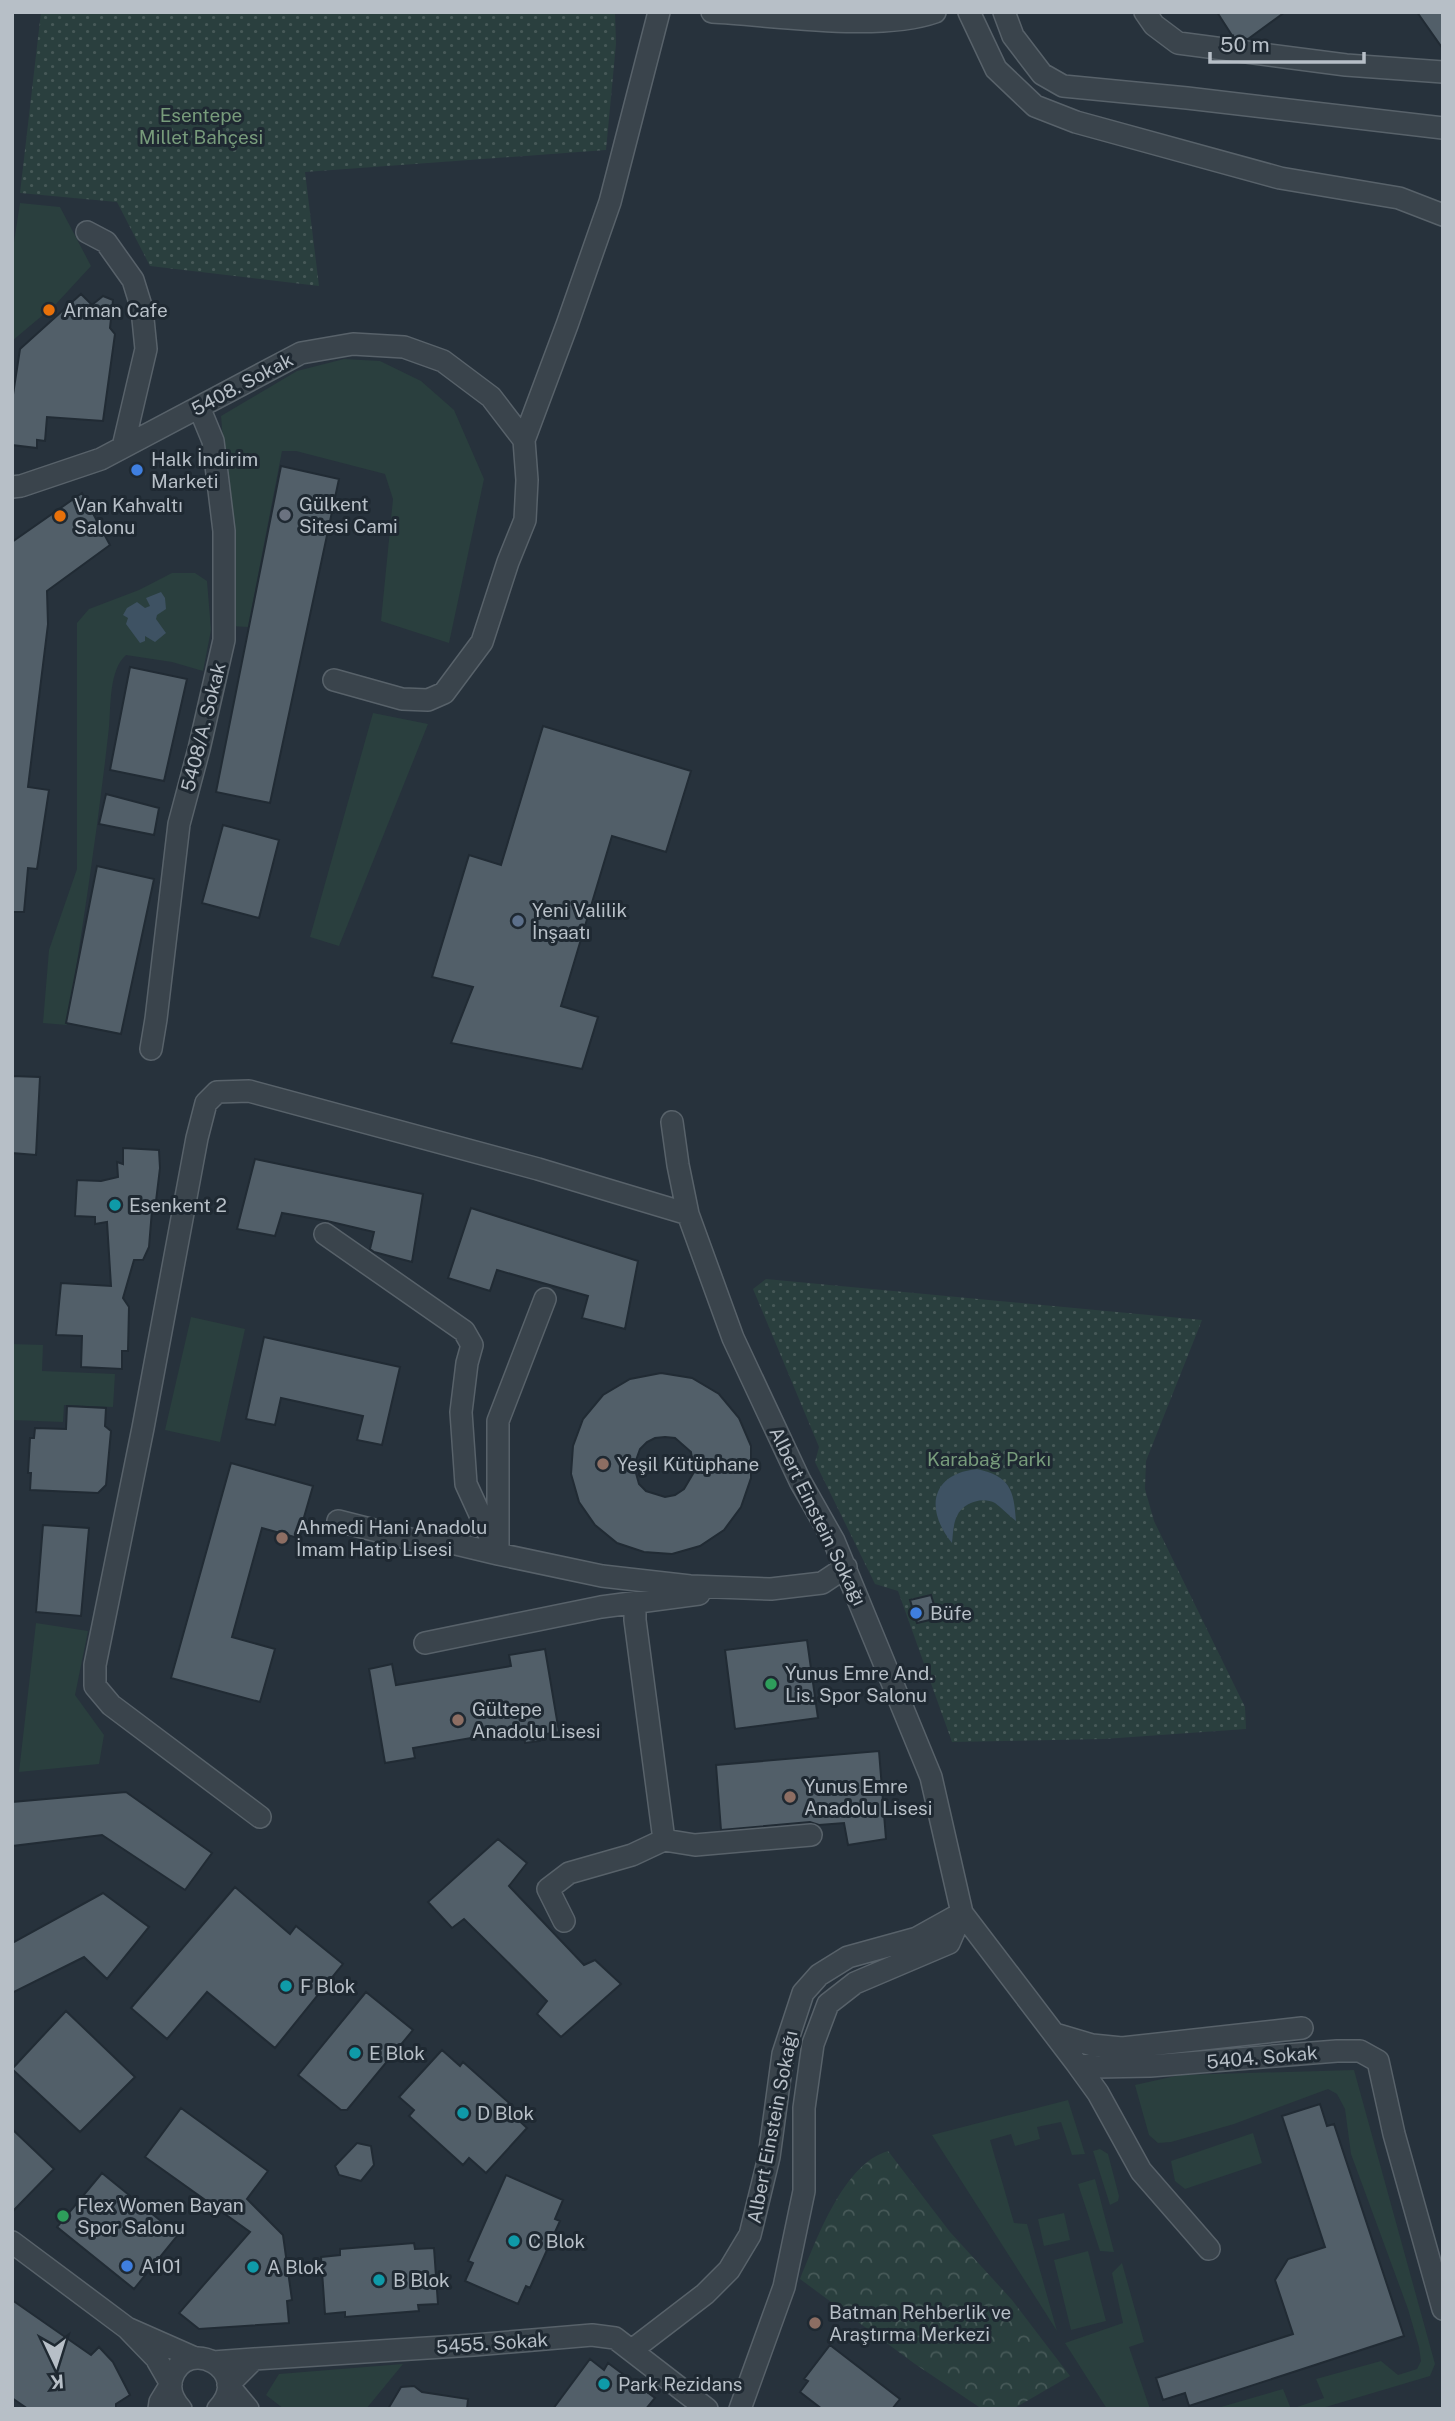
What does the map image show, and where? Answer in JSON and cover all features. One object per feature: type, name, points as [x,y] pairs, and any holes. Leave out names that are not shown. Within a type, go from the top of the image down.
[{"type":"street","points":[[334,680],[402,699],[429,700],[444,694],[482,642],[524,520],[527,480],[524,440],[610,202],[659,12]]},
{"type":"street","points":[[712,12],[877,21],[923,17],[935,12]]},
{"type":"street","points":[[970,12],[996,69],[1035,106],[1076,122],[1280,178],[1399,198],[1443,215]]},
{"type":"street","points":[[1004,12],[1013,36],[1042,74],[1063,86],[1443,128]]},
{"type":"street","points":[[1145,12],[1154,25],[1178,43],[1346,65],[1443,72]]},
{"type":"street","points":[[87,232],[106,242],[133,280],[142,309],[146,349],[123,447]]},
{"type":"street","name":"5408. Sokak","points":[[12,487],[100,459],[301,352],[353,344],[404,347],[443,361],[491,397],[524,440]]},
{"type":"street","name":"5408/A. Sokak","points":[[151,1049],[179,824],[224,640],[225,531],[213,441],[199,407]]},
{"type":"street","points":[[260,1817],[111,1705],[96,1686],[95,1665],[206,1103],[217,1093],[249,1091],[538,1168],[688,1214]]},
{"type":"street","name":"Albert Einstein Sokağı","points":[[671,1122],[688,1214],[733,1338],[800,1481],[846,1567],[892,1687],[931,1777],[962,1913],[949,1943],[855,1983],[828,2004],[813,2044],[804,2108],[804,2191],[784,2287],[740,2409]]},
{"type":"street","points":[[325,1234],[464,1331],[472,1345],[461,1412],[466,1484],[498,1554]]},
{"type":"street","points":[[498,1554],[498,1421],[545,1299]]},
{"type":"street","points":[[338,1521],[426,1543],[452,1543],[602,1576],[690,1586],[771,1589]]},
{"type":"street","points":[[425,1643],[601,1607],[692,1595],[822,1583],[846,1567]]},
{"type":"street","points":[[635,1604],[664,1840]]},
{"type":"street","points":[[564,1921],[548,1889],[569,1873],[632,1855],[664,1840],[695,1845],[811,1835]]},
{"type":"street","points":[[962,1913],[1098,2093],[1141,2171],[1209,2249]]},
{"type":"street","name":"Albert Einstein Sokağı","points":[[632,2350],[705,2294],[729,2270],[750,2235],[769,2157],[783,2054],[803,1993],[819,1975],[848,1957],[918,1938],[962,1913]]},
{"type":"street","points":[[1055,2034],[1092,2045],[1122,2048],[1302,2028]]},
{"type":"street","name":"5404. Sokak","points":[[1077,2064],[1097,2067],[1150,2066],[1337,2051],[1360,2051],[1378,2061],[1394,2134],[1443,2309]]},
{"type":"street","points":[[12,2242],[127,2328],[156,2358],[181,2409]]},
{"type":"street","points":[[127,2328],[221,2367],[228,2385],[248,2409]]},
{"type":"street","name":"5455. Sokak","points":[[204,2360],[474,2345],[592,2335],[615,2338],[707,2409]]},
{"type":"street","points":[[218,2409],[228,2394],[228,2385],[254,2359]]},
{"type":"street","points":[[159,2409],[160,2402],[179,2367],[204,2360]]},
{"type":"green space","name":"Esentepe Millet Bahçesi","points":[[41,12],[615,12],[616,44],[606,150],[305,172],[319,286],[150,266],[117,202],[20,193]]},
{"type":"green space","points":[[20,203],[60,207],[91,266],[56,304],[12,341],[12,255]]},
{"type":"green space","points":[[344,359],[380,361],[421,381],[454,410],[484,479],[449,643],[381,621],[393,499],[385,474],[296,451],[282,451],[248,627],[231,626],[227,487],[221,416],[297,371]]},
{"type":"green space","points":[[172,573],[195,573],[207,581],[211,630],[203,671],[172,662],[126,655],[116,669],[95,839],[67,1025],[43,1023],[49,950],[77,869],[77,623],[89,609],[139,590]]},
{"type":"green space","points":[[373,713],[428,724],[339,946],[310,937]]},
{"type":"green space","name":"Karabağ Parkı","points":[[766,1279],[1202,1320],[1146,1461],[1145,1489],[1154,1521],[1245,1707],[1246,1729],[1104,1739],[952,1742],[898,1591],[875,1584],[815,1462],[819,1447],[753,1289]]},
{"type":"green space","points":[[191,1317],[245,1329],[220,1442],[165,1430]]},
{"type":"green space","points":[[12,1344],[43,1345],[42,1371],[115,1374],[113,1407],[64,1405],[63,1422],[12,1420]]},
{"type":"green space","points":[[36,1623],[88,1631],[75,1695],[104,1735],[99,1764],[19,1772]]},
{"type":"green space","points":[[1354,2070],[1435,2364],[1430,2376],[1319,2409],[1291,2409],[1324,2398],[1316,2379],[1381,2361],[1398,2375],[1417,2369],[1421,2361],[1408,2309],[1351,2154],[1345,2109],[1337,2094],[1328,2089],[1234,2124],[1171,2142],[1158,2143],[1149,2135],[1135,2085],[1180,2075]]},
{"type":"green space","points":[[1068,2100],[1085,2154],[1072,2155],[1061,2122],[1037,2127],[1040,2139],[1015,2146],[1011,2134],[990,2140],[1014,2223],[1027,2224],[1057,2331],[932,2135]]},
{"type":"green space","points":[[1253,2133],[1262,2163],[1185,2189],[1175,2181],[1171,2161]]},
{"type":"green space","points":[[1100,2149],[1108,2154],[1119,2196],[1118,2201],[1110,2205],[1093,2151]]},
{"type":"green space","points":[[888,2151],[950,2232],[1012,2300],[1070,2376],[1013,2409],[982,2409],[915,2364],[800,2279],[823,2224],[845,2187],[872,2159]]},
{"type":"green space","points":[[1095,2179],[1114,2252],[1100,2251],[1078,2184]]},
{"type":"green space","points":[[1064,2213],[1070,2240],[1044,2246],[1038,2219]]},
{"type":"green space","points":[[1088,2251],[1106,2321],[1071,2330],[1054,2260]]},
{"type":"green space","points":[[1122,2263],[1144,2342],[1129,2347],[1150,2409],[1107,2409],[1065,2343],[1123,2323],[1112,2273]]},
{"type":"green space","points":[[403,2364],[366,2409],[284,2409],[266,2395],[279,2374]]},
{"type":"green space","points":[[1283,2389],[1291,2409],[1214,2409]]},
{"type":"water","points":[[161,592],[165,598],[166,609],[157,615],[156,619],[166,633],[155,642],[145,636],[145,641],[140,643],[126,624],[128,618],[123,615],[127,608],[137,602],[145,608],[150,606],[146,598]]},
{"type":"water","points":[[977,1469],[997,1476],[1008,1486],[1014,1501],[1016,1521],[995,1503],[984,1500],[973,1502],[957,1516],[952,1543],[938,1518],[937,1496],[941,1486],[949,1478]]},
{"type":"building","points":[[1217,12],[1285,12],[1248,39],[1233,37]]},
{"type":"building","points":[[1417,12],[1443,12],[1443,49]]},
{"type":"building","points":[[81,294],[92,305],[103,296],[113,300],[110,328],[115,334],[103,421],[47,417],[45,441],[37,440],[37,448],[12,445],[12,401],[20,349]]},
{"type":"building","points":[[281,466],[339,479],[270,803],[216,792]]},
{"type":"building","points":[[82,493],[110,545],[47,591],[48,624],[28,787],[49,790],[37,869],[28,868],[24,912],[12,912],[12,542]]},
{"type":"building","points":[[130,667],[187,679],[164,781],[110,770]]},
{"type":"building","name":"Yeni Valilik İnşaatı","points":[[543,726],[691,771],[666,852],[612,836],[561,1006],[598,1017],[582,1069],[451,1043],[473,987],[432,977],[469,855],[501,865]]},
{"type":"building","points":[[106,794],[159,808],[154,835],[99,824]]},
{"type":"building","points":[[223,825],[279,840],[259,918],[202,903]]},
{"type":"building","points":[[97,866],[154,879],[121,1034],[66,1023]]},
{"type":"building","points":[[12,1076],[40,1077],[36,1155],[12,1153]]},
{"type":"building","points":[[123,1148],[159,1150],[160,1168],[156,1201],[152,1210],[149,1247],[143,1260],[134,1260],[123,1298],[129,1307],[128,1351],[122,1351],[122,1369],[81,1367],[82,1336],[56,1335],[61,1283],[111,1286],[107,1222],[95,1224],[95,1217],[75,1216],[77,1180],[101,1181],[118,1177],[117,1162],[123,1164]]},
{"type":"building","points":[[255,1159],[423,1194],[412,1262],[370,1249],[374,1232],[327,1221],[282,1213],[275,1236],[237,1229]]},
{"type":"building","points":[[471,1208],[638,1261],[625,1329],[582,1318],[588,1296],[497,1270],[490,1291],[448,1278]]},
{"type":"building","points":[[264,1337],[400,1367],[382,1445],[357,1440],[363,1416],[281,1398],[275,1425],[246,1419]]},
{"type":"building","name":"Yeşil Kütüphane","points":[[661,1373],[692,1378],[719,1394],[739,1418],[751,1446],[751,1478],[741,1507],[724,1530],[700,1546],[672,1554],[644,1552],[617,1543],[595,1525],[579,1502],[571,1474],[573,1446],[583,1419],[603,1395],[630,1379]],"holes":[[[655,1438],[675,1438],[691,1452],[694,1472],[684,1489],[675,1495],[665,1497],[646,1491],[639,1484],[634,1466],[640,1449]]]},
{"type":"building","points":[[67,1406],[106,1408],[105,1426],[111,1431],[106,1485],[98,1493],[30,1490],[30,1438],[34,1438],[35,1428],[66,1429]]},
{"type":"building","points":[[231,1463],[313,1486],[298,1538],[262,1528],[232,1637],[275,1649],[260,1702],[171,1678]]},
{"type":"building","points":[[43,1525],[89,1528],[81,1616],[36,1612]]},
{"type":"building","points":[[931,1595],[938,1618],[917,1623],[910,1600]]},
{"type":"building","name":"Yunus Emre And. Lis. Spor Salonu","points":[[807,1640],[818,1718],[735,1729],[725,1650]]},
{"type":"building","points":[[545,1649],[559,1732],[539,1735],[540,1741],[525,1743],[523,1729],[413,1748],[415,1758],[385,1763],[369,1669],[392,1664],[396,1685],[511,1666],[509,1655]]},
{"type":"building","points":[[879,1751],[886,1839],[848,1845],[844,1823],[819,1825],[810,1822],[721,1830],[716,1765]]},
{"type":"building","points":[[126,1792],[212,1853],[185,1890],[102,1835],[12,1846],[12,1802]]},
{"type":"building","points":[[498,1839],[527,1863],[509,1886],[584,1965],[595,1960],[621,1984],[561,2037],[537,2014],[547,2001],[464,1919],[452,1928],[428,1902]]},
{"type":"building","points":[[235,1887],[290,1934],[296,1926],[343,1964],[275,2048],[207,1992],[167,2039],[131,2008]]},
{"type":"building","points":[[103,1893],[149,1927],[107,1979],[84,1957],[12,1993],[12,1943]]},
{"type":"building","name":"E Blok","points":[[366,1992],[413,2030],[347,2110],[341,2110],[298,2075]]},
{"type":"building","points":[[66,2011],[135,2077],[80,2132],[12,2069]]},
{"type":"building","name":"D Blok","points":[[442,2050],[460,2066],[463,2062],[517,2110],[513,2115],[527,2128],[486,2173],[469,2158],[463,2165],[409,2116],[414,2110],[399,2097]]},
{"type":"building","points":[[1320,2104],[1327,2126],[1334,2124],[1404,2336],[1189,2406],[1185,2393],[1163,2400],[1156,2378],[1293,2334],[1275,2280],[1288,2259],[1325,2247],[1282,2116]]},
{"type":"building","points":[[181,2108],[268,2171],[247,2199],[283,2235],[292,2300],[287,2301],[289,2323],[199,2329],[179,2313],[250,2232],[145,2157]]},
{"type":"building","points":[[12,2129],[54,2169],[12,2212]]},
{"type":"building","points":[[357,2143],[371,2146],[374,2165],[361,2181],[339,2175],[335,2166]]},
{"type":"building","points":[[102,2173],[178,2235],[134,2289],[57,2227]]},
{"type":"building","name":"C Blok","points":[[506,2175],[563,2200],[555,2219],[560,2221],[530,2288],[526,2286],[518,2304],[465,2281],[473,2263],[468,2261]]},
{"type":"building","name":"B Blok","points":[[414,2243],[415,2249],[434,2248],[438,2304],[418,2305],[419,2311],[345,2317],[345,2312],[325,2314],[321,2257],[340,2255],[340,2249]]},
{"type":"building","points":[[12,2300],[91,2355],[99,2347],[113,2362],[130,2395],[116,2404],[116,2409],[28,2409],[12,2398]]},
{"type":"building","points":[[830,2345],[900,2399],[892,2409],[822,2409],[800,2392],[808,2381],[804,2379]]},
{"type":"building","name":"Park Rezidans","points":[[590,2359],[604,2370],[608,2363],[655,2398],[646,2409],[553,2409]]},
{"type":"building","points":[[414,2386],[422,2392],[468,2399],[467,2409],[388,2409],[401,2387]]},
{"type":"place","name":"Arman Cafe","points":[[49,310]]},
{"type":"place","name":"Halk İndirim Marketi","points":[[137,470]]},
{"type":"place","name":"Gülkent Sitesi Cami","points":[[285,515]]},
{"type":"place","name":"Van Kahvaltı Salonu","points":[[60,516]]},
{"type":"place","name":"Yeni Valilik İnşaatı","points":[[518,921]]},
{"type":"place","name":"Esenkent 2","points":[[115,1205]]},
{"type":"place","name":"Yeşil Kütüphane","points":[[603,1464]]},
{"type":"place","name":"Ahmedi Hani Anadolu İmam Hatip Lisesi","points":[[282,1538]]},
{"type":"place","name":"Büfe","points":[[916,1613]]},
{"type":"place","name":"Yunus Emre And. Lis. Spor Salonu","points":[[771,1684]]},
{"type":"place","name":"Gültepe Anadolu Lisesi","points":[[458,1720]]},
{"type":"place","name":"Yunus Emre Anadolu Lisesi","points":[[790,1797]]},
{"type":"place","name":"F Blok","points":[[286,1986]]},
{"type":"place","name":"E Blok","points":[[355,2053]]},
{"type":"place","name":"D Blok","points":[[463,2113]]},
{"type":"place","name":"Flex Women Bayan Spor Salonu","points":[[63,2216]]},
{"type":"place","name":"C Blok","points":[[514,2241]]},
{"type":"place","name":"A101","points":[[127,2266]]},
{"type":"place","name":"A Blok","points":[[253,2267]]},
{"type":"place","name":"B Blok","points":[[379,2280]]},
{"type":"place","name":"Batman Rehberlik ve Araştırma Merkezi","points":[[815,2323]]},
{"type":"place","name":"Park Rezidans","points":[[604,2384]]}]
